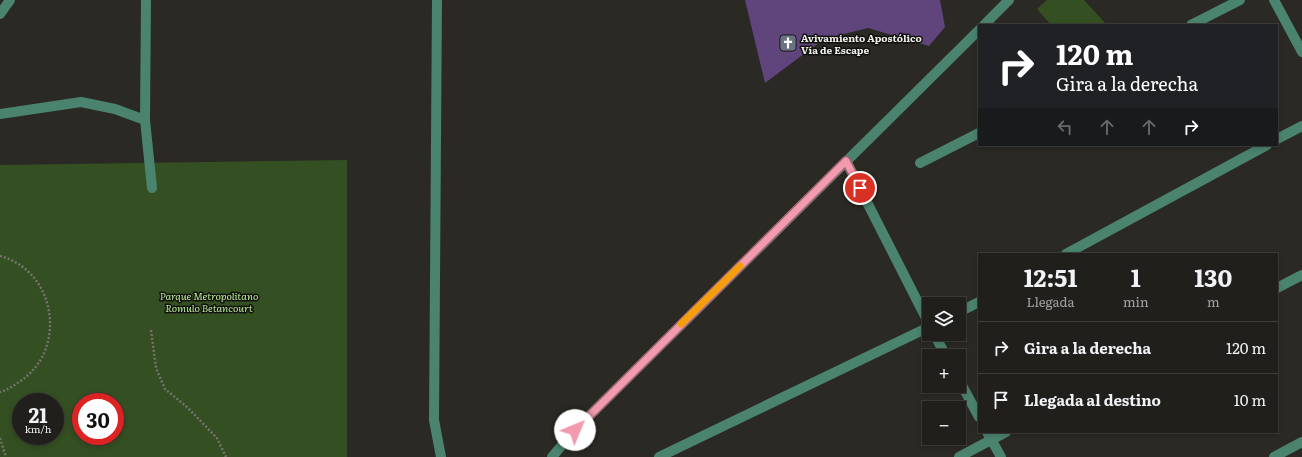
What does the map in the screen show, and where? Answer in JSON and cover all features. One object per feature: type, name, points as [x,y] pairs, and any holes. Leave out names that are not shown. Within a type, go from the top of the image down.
[{"type":"street","points":[[0,14],[10,0]]},
{"type":"street","points":[[146,0],[145,120],[152,188]]},
{"type":"street","points":[[437,0],[434,420],[441,457]]},
{"type":"street","points":[[985,24],[1009,0]]},
{"type":"street","points":[[1193,24],[1240,0]]},
{"type":"street","points":[[1274,0],[1302,52]]},
{"type":"street","points":[[552,457],[575,430],[978,31]]},
{"type":"street","points":[[0,114],[81,102],[115,109],[145,120]]},
{"type":"street","points":[[1278,138],[1302,126]]},
{"type":"street","points":[[920,163],[978,134]]},
{"type":"street","points":[[1068,253],[1265,146]]},
{"type":"street","points":[[846,161],[922,310]]},
{"type":"street","points":[[1278,287],[1302,275]]},
{"type":"street","points":[[966,308],[978,302]]},
{"type":"street","points":[[659,457],[922,330]]},
{"type":"street","points":[[966,393],[978,415]]},
{"type":"street","points":[[959,457],[989,436],[1002,433]]},
{"type":"street","points":[[989,436],[1001,457]]},
{"type":"street","points":[[1274,457],[1302,442]]},
{"type":"path","points":[[0,256],[8,258],[28,271],[43,290],[50,313],[50,336],[42,359],[27,377],[7,390],[0,392]]},
{"type":"path","points":[[151,330],[156,368],[165,389],[187,408],[217,438],[226,457]]},
{"type":"path","points":[[0,438],[6,457]]},
{"type":"green space","points":[[1047,0],[1084,0],[1106,24],[1050,24],[1037,9]]},
{"type":"green space","name":"Parque Metropolitano Romulo Betancourt","points":[[347,160],[347,457],[0,457],[0,165]]},
{"type":"building","name":"Avivamiento Apostólico Vía de Escape","points":[[745,0],[940,0],[945,27],[929,46],[868,28],[824,39],[765,83]]},
{"type":"slow traffic","points":[[681,324],[740,266]]},
{"type":"place","name":"Avivamiento Apostólico Vía de Escape","points":[[788,43]]},
{"type":"route","points":[[575,430],[846,161],[860,188]]}]
